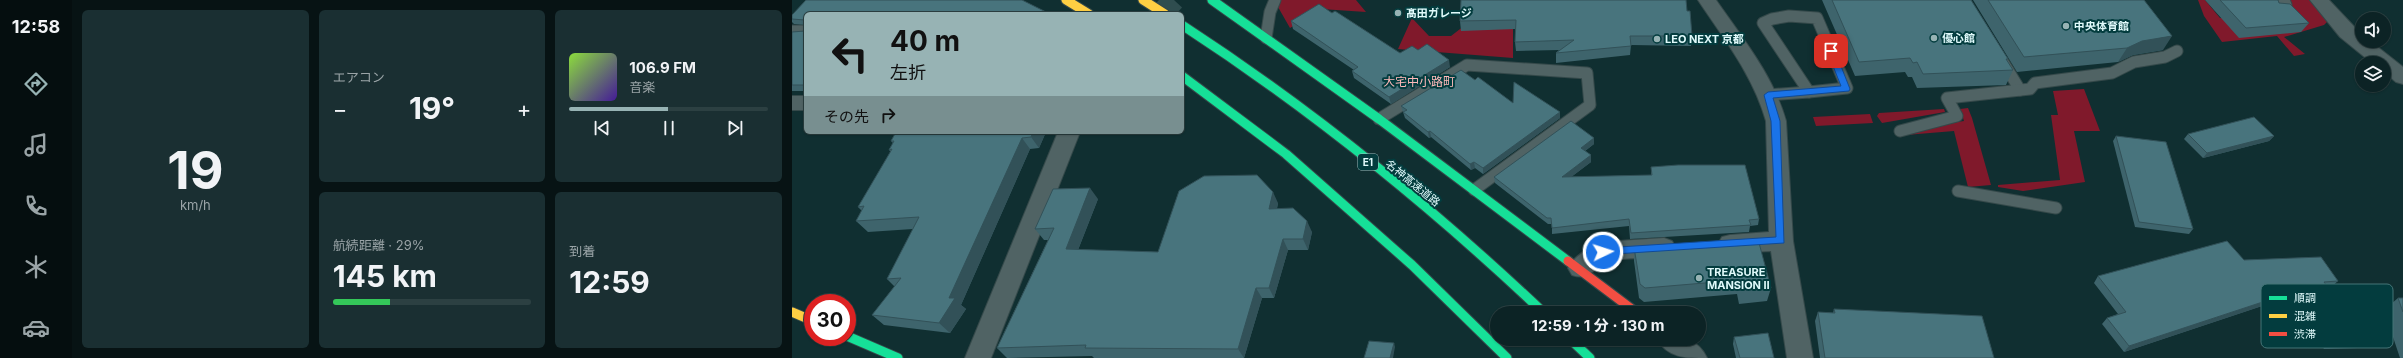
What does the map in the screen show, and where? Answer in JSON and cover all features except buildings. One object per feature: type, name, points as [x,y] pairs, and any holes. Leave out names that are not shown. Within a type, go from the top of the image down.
[{"type":"main road","points":[[1066,0],[1086,12]]},
{"type":"main road","points":[[1143,0],[1162,12]]},
{"type":"main road","points":[[1212,0],[1379,119],[1580,268],[1628,306]]},
{"type":"main road","name":"名神高速道路","points":[[1184,26],[1208,41],[1322,124],[1454,233],[1536,306]]},
{"type":"main road","points":[[1184,78],[1292,160],[1412,265],[1507,358]]},
{"type":"main road","points":[[792,312],[804,317]]},
{"type":"main road","points":[[856,341],[877,354],[898,358]]},
{"type":"main road","points":[[1577,346],[1590,358]]},
{"type":"street","points":[[1707,0],[1764,85],[1776,121],[1781,241],[1800,358]]},
{"type":"street","points":[[2318,0],[2347,33],[2403,77]]},
{"type":"street","points":[[792,103],[804,103]]},
{"type":"street","points":[[978,358],[1068,134]]},
{"type":"street","points":[[1711,245],[1781,241]]},
{"type":"street","points":[[1580,268],[1603,252],[1688,246]]},
{"type":"street","points":[[1679,346],[1694,358]]},
{"type":"lane","points":[[1266,38],[1270,12],[1275,0]]},
{"type":"lane","points":[[1768,95],[1844,90],[1847,87],[1817,18],[1810,15],[1763,20],[1764,26],[1809,92]]},
{"type":"lane","points":[[792,30],[804,31]]},
{"type":"lane","points":[[1900,131],[1956,116],[1947,98],[2030,89],[2035,82],[2112,73],[2134,62],[2165,57],[2177,51]]},
{"type":"lane","points":[[1996,52],[2020,90]]},
{"type":"lane","points":[[1379,119],[1467,65],[1587,73],[1590,105],[1474,190]]},
{"type":"lane","points":[[1958,191],[2056,208]]},
{"type":"shaded area","points":[[1279,0],[1356,0],[1366,12],[1321,9],[1290,28],[1278,7]]},
{"type":"shaded area","points":[[2198,0],[2205,0],[2220,18],[2247,16],[2289,0],[2309,0],[2328,21],[2324,25],[2284,37],[2305,54],[2294,56],[2277,36],[2222,42],[2204,16]]},
{"type":"shaded area","points":[[1412,18],[1429,36],[1451,36],[1473,19],[1513,25],[1513,58],[1398,49]]},
{"type":"shaded area","points":[[2084,89],[2100,131],[2074,131],[2085,182],[2023,191],[1998,187],[1998,185],[2060,180],[2051,115],[2058,115],[2053,91]]},
{"type":"shaded area","points":[[1968,108],[1991,185],[1968,187],[1954,131],[1906,135],[1950,123],[1964,121],[1960,109]]},
{"type":"shaded area","points":[[1944,109],[1945,112],[1882,123],[1877,116],[1879,113]]},
{"type":"shaded area","points":[[1870,114],[1873,123],[1816,126],[1813,117]]},
{"type":"tunnel","points":[[1163,12],[1174,0]]},
{"type":"traffic: fast","points":[[1212,0],[1379,119],[1568,261]]},
{"type":"traffic: fast","points":[[1184,26],[1260,78],[1360,154],[1466,242],[1536,306]]},
{"type":"traffic: fast","points":[[1184,78],[1286,154],[1412,265],[1507,358]]},
{"type":"traffic: fast","points":[[856,340],[898,358]]},
{"type":"traffic: fast","points":[[1577,346],[1590,358]]},
{"type":"traffic: slow","points":[[1066,0],[1086,12]]},
{"type":"traffic: slow","points":[[1143,0],[1162,12]]},
{"type":"traffic: slow","points":[[792,312],[804,317]]},
{"type":"traffic: jam","points":[[1568,261],[1628,306]]},
{"type":"place","name":"髙田ガレージ","points":[[1398,13]]},
{"type":"place","name":"中央体育館","points":[[2066,26]]},
{"type":"place","name":"優心館","points":[[1934,38]]},
{"type":"place","name":"LEO NEXT 京都","points":[[1657,39]]},
{"type":"place","name":"TREASURE MANSION Ⅱ","points":[[1699,278]]},
{"type":"district","name":"大宅中小路町","points":[[1419,82]]},
{"type":"route","points":[[1603,252],[1781,241],[1776,121],[1772,103],[1768,95],[1846,89],[1847,87],[1831,51]]}]
